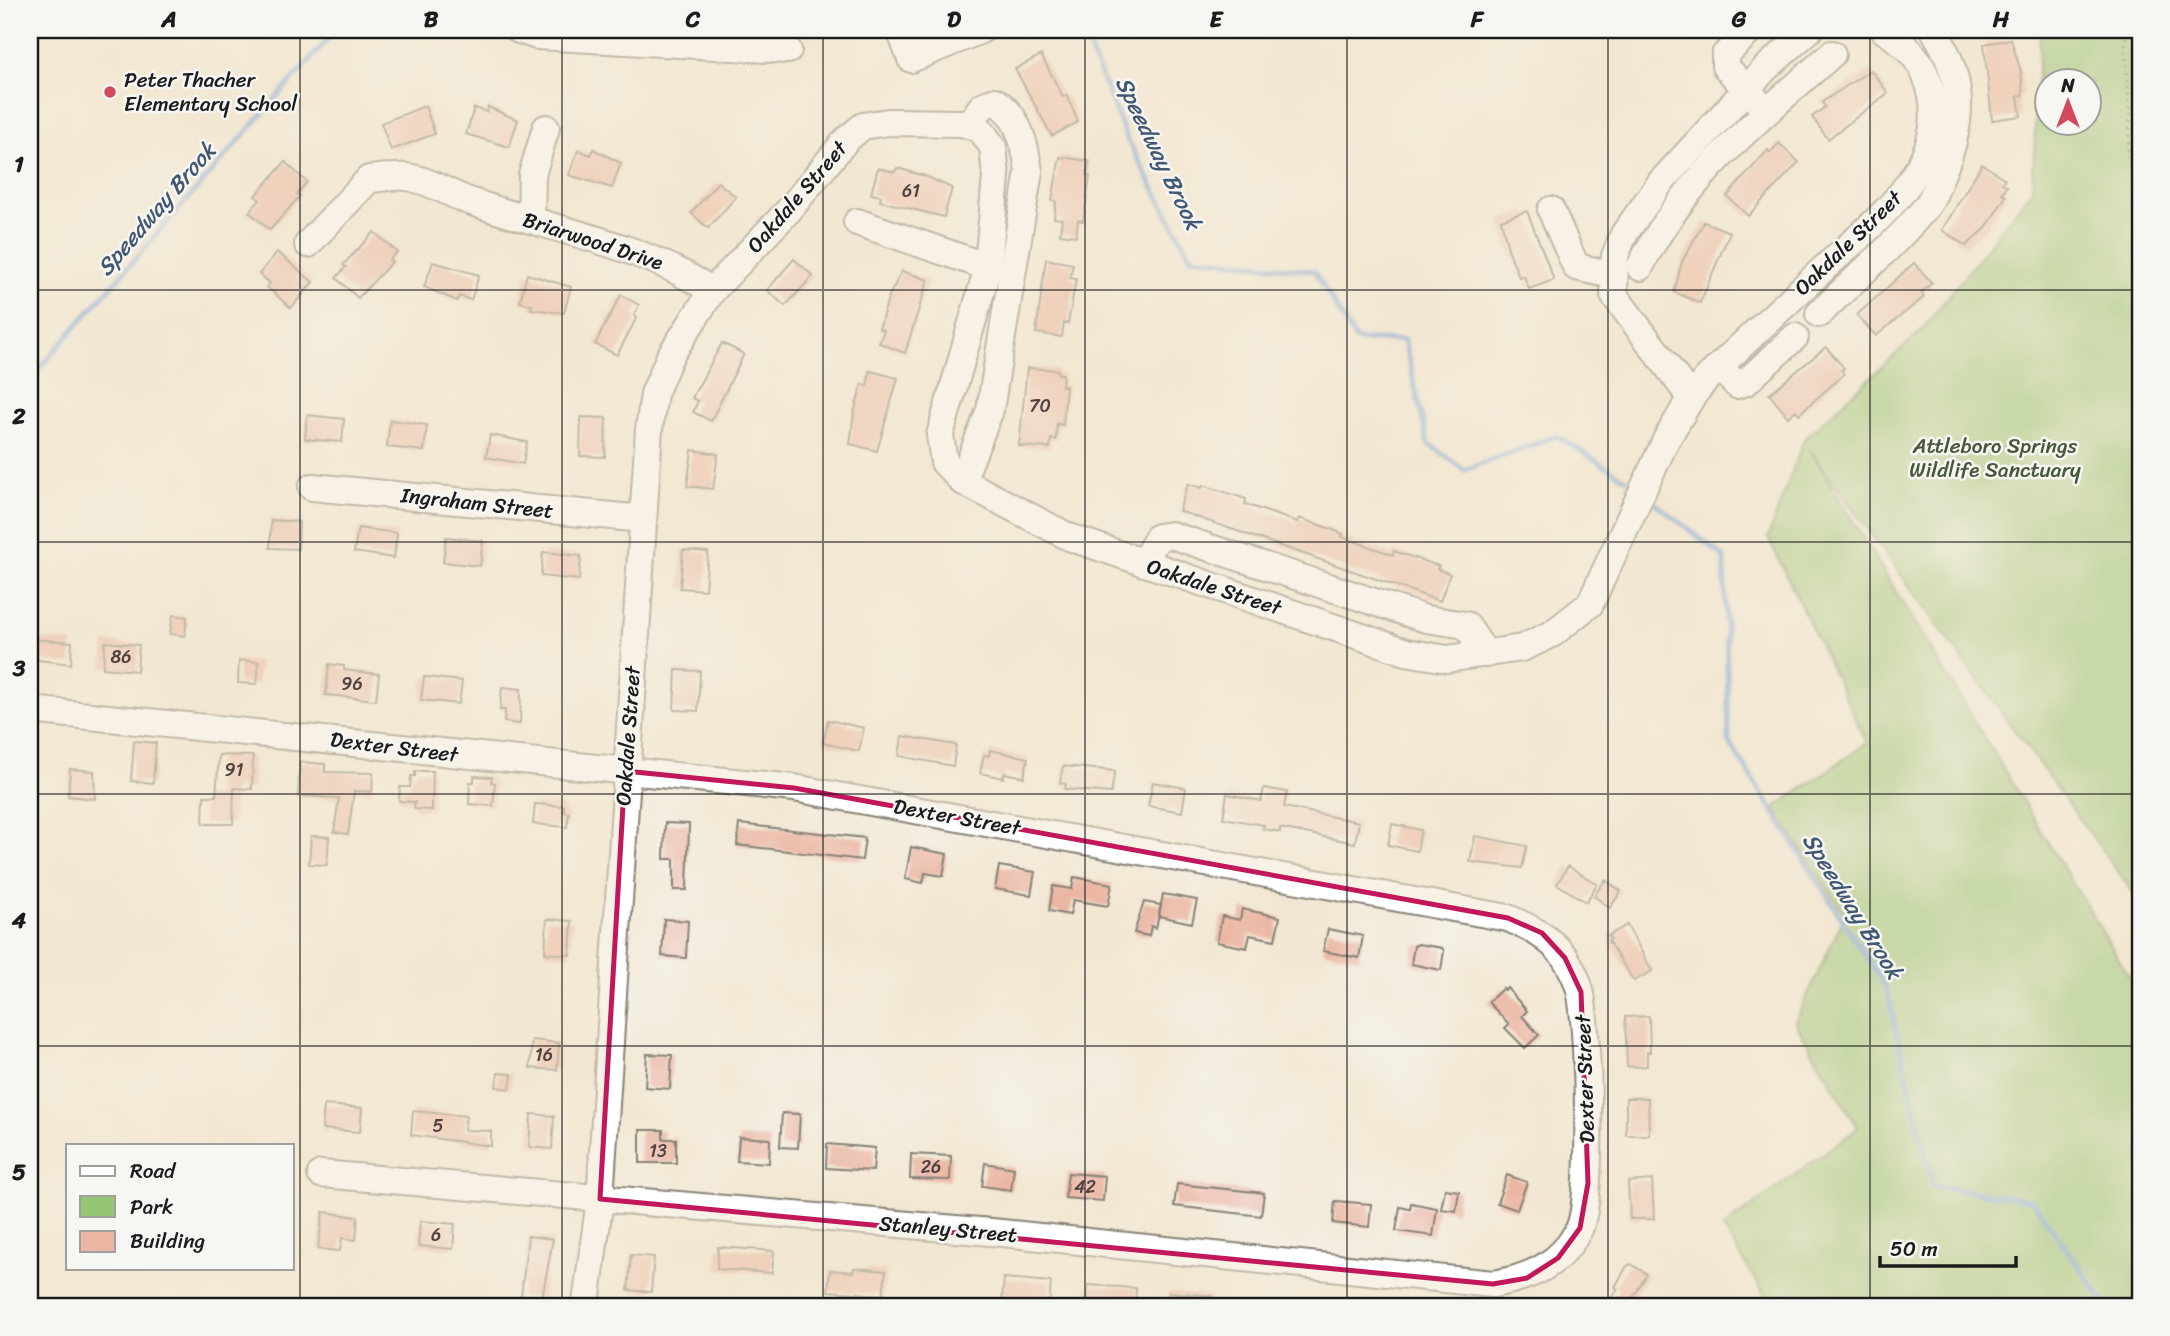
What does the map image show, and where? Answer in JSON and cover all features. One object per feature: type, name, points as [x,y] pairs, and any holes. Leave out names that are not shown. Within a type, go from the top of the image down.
[{"type":"street","points":[[519,30],[537,36],[788,50]]},
{"type":"street","points":[[900,30],[903,62],[981,30]]},
{"type":"street","points":[[1751,30],[1726,55],[1725,66],[1768,111]]},
{"type":"street","points":[[1691,398],[1614,295],[1612,275],[1623,234],[1668,173],[1746,89],[1809,30]]},
{"type":"street","name":"Oakdale Street","points":[[586,1303],[600,1199],[625,771],[649,429],[654,394],[670,356],[712,291],[789,210],[846,140],[863,126],[888,122],[969,125],[981,129],[993,147],[998,254],[940,435],[944,462],[962,481],[1069,537],[1406,652],[1447,659],[1521,648],[1552,634],[1590,604],[1667,440],[1691,398],[1719,366],[1905,188],[1922,162],[1931,135],[1934,108],[1928,77],[1910,50],[1884,30]]},
{"type":"street","points":[[1819,314],[1928,205],[1958,129],[1956,79],[1950,56],[1932,30],[1910,50]]},
{"type":"street","points":[[1640,267],[1658,230],[1733,142],[1832,54]]},
{"type":"street","points":[[531,220],[532,176],[546,128]]},
{"type":"street","points":[[1668,173],[1690,190]]},
{"type":"street","name":"Briarwood Drive","points":[[308,244],[369,179],[406,177],[425,181],[469,201],[637,252],[678,268],[712,291]]},
{"type":"street","points":[[1551,210],[1576,267],[1612,275]]},
{"type":"street","points":[[1884,210],[1905,228]]},
{"type":"street","points":[[857,222],[998,254],[990,410],[962,481]]},
{"type":"street","points":[[1719,366],[1737,385],[1746,382],[1795,337]]},
{"type":"street","name":"Ingraham Street","points":[[312,487],[643,519]]},
{"type":"street","points":[[1143,563],[1158,537],[1171,535],[1426,619],[1466,625],[1486,654]]},
{"type":"street","name":"Dexter Street","points":[[30,710],[820,793],[1507,918],[1542,933],[1565,958],[1581,992],[1585,1028],[1588,1183],[1580,1228],[1563,1250]]},
{"type":"street","name":"Stanley Street","points":[[321,1174],[1002,1233],[1493,1284],[1527,1278],[1558,1258],[1563,1250]]},
{"type":"path","points":[[2127,30],[2124,42],[2130,115],[2128,158],[2140,191]]},
{"type":"highlighted area","points":[[625,771],[794,788],[1508,918],[1542,933],[1565,958],[1581,992],[1588,1183],[1580,1228],[1558,1258],[1527,1278],[1493,1284],[600,1199]]},
{"type":"green space","name":"Attleboro Springs Wildlife Sanctuary","points":[[2040,30],[2140,30],[2140,902],[1810,450],[2140,994],[2140,1306],[1772,1306],[1723,1228],[1858,1128],[1795,1022],[1845,915],[1774,808],[1867,743],[1768,537],[1804,439],[1922,330],[2032,190],[2035,136],[2104,136],[2104,66],[2038,66]]},
{"type":"building","points":[[2011,39],[2021,72],[2023,95],[2018,96],[2021,116],[1992,120],[1984,44]]},
{"type":"building","points":[[1041,55],[1063,97],[1067,95],[1078,122],[1052,136],[1015,69]]},
{"type":"building","points":[[1871,70],[1888,93],[1828,139],[1812,117],[1825,107],[1822,102]]},
{"type":"building","points":[[425,106],[435,134],[391,150],[381,123]]},
{"type":"building","points":[[488,107],[518,120],[509,147],[466,134],[474,108],[487,112]]},
{"type":"building","points":[[1779,143],[1799,162],[1748,216],[1727,196],[1768,150],[1770,153]]},
{"type":"building","points":[[593,149],[621,163],[612,188],[569,175],[578,150],[591,155]]},
{"type":"building","points":[[1060,157],[1089,161],[1087,176],[1090,176],[1083,221],[1078,220],[1076,236],[1060,234],[1062,219],[1054,218],[1056,201],[1052,200]]},
{"type":"building","points":[[285,162],[307,182],[297,194],[300,196],[270,230],[249,212],[260,200],[255,196]]},
{"type":"building","points":[[1982,164],[2005,179],[2002,183],[2007,186],[2002,193],[2006,196],[1985,229],[1966,246],[1942,230]]},
{"type":"building","points":[[878,168],[895,172],[897,168],[952,188],[944,217],[880,201],[881,196],[871,194]]},
{"type":"building","points":[[718,182],[736,197],[708,228],[691,213]]},
{"type":"building","points":[[1527,211],[1554,280],[1529,289],[1524,276],[1519,277],[1501,220]]},
{"type":"building","points":[[1704,222],[1730,232],[1700,303],[1674,292],[1682,262]]},
{"type":"building","points":[[374,232],[397,252],[389,260],[392,262],[358,298],[336,278],[346,267],[343,265]]},
{"type":"building","points":[[277,252],[313,282],[291,308],[267,287],[270,283],[259,274]]},
{"type":"building","points":[[794,259],[813,276],[785,306],[767,290]]},
{"type":"building","points":[[1046,259],[1073,264],[1070,278],[1076,279],[1068,323],[1064,323],[1062,337],[1036,333]]},
{"type":"building","points":[[433,262],[479,275],[471,300],[459,296],[457,301],[424,287]]},
{"type":"building","points":[[1914,263],[1932,283],[1921,293],[1924,297],[1876,336],[1857,315]]},
{"type":"building","points":[[902,271],[928,280],[905,353],[879,343],[884,330],[879,329],[888,298]]},
{"type":"building","points":[[527,274],[571,287],[564,313],[531,309],[532,305],[520,302]]},
{"type":"building","points":[[621,295],[639,305],[634,315],[637,317],[617,355],[595,344]]},
{"type":"building","points":[[722,343],[744,354],[711,421],[693,412],[698,401],[692,398]]},
{"type":"building","points":[[1826,347],[1844,368],[1841,370],[1844,374],[1799,414],[1796,410],[1788,417],[1769,394]]},
{"type":"building","points":[[1027,368],[1058,370],[1058,374],[1063,374],[1062,386],[1066,386],[1063,425],[1057,424],[1056,440],[1051,439],[1050,448],[1019,446]]},
{"type":"building","points":[[870,371],[898,378],[877,451],[850,444],[854,413],[862,384],[867,386]]},
{"type":"building","points":[[307,415],[344,419],[342,442],[305,439]]},
{"type":"building","points":[[581,417],[606,418],[605,457],[580,456]]},
{"type":"building","points":[[390,420],[427,425],[424,451],[387,447]]},
{"type":"building","points":[[490,435],[527,442],[523,464],[486,457]]},
{"type":"building","points":[[692,450],[718,454],[713,489],[687,486]]},
{"type":"building","points":[[1188,484],[1202,488],[1203,485],[1246,499],[1245,504],[1297,522],[1299,518],[1393,555],[1394,551],[1439,566],[1437,569],[1450,574],[1440,601],[1179,511]]},
{"type":"building","points":[[271,520],[299,522],[298,549],[270,548]]},
{"type":"building","points":[[358,528],[397,533],[394,558],[354,552]]},
{"type":"building","points":[[446,537],[483,541],[480,566],[443,562]]},
{"type":"building","points":[[683,550],[708,552],[705,590],[680,588]]},
{"type":"building","points":[[543,552],[581,556],[579,580],[541,576]]},
{"type":"building","points":[[173,615],[187,617],[185,636],[170,634]]},
{"type":"building","points":[[30,639],[72,642],[71,664],[30,659]]},
{"type":"building","points":[[105,642],[139,645],[137,671],[103,668]]},
{"type":"building","points":[[239,660],[259,662],[257,684],[238,683]]},
{"type":"building","points":[[329,664],[344,666],[344,670],[379,674],[376,700],[326,695]]},
{"type":"building","points":[[676,670],[700,671],[698,711],[674,710]]},
{"type":"building","points":[[424,677],[462,681],[459,704],[421,700]]},
{"type":"building","points":[[502,687],[521,689],[520,724],[504,722],[505,710],[500,710]]},
{"type":"building","points":[[828,720],[864,728],[859,751],[823,743]]},
{"type":"building","points":[[902,736],[956,745],[953,766],[899,756]]},
{"type":"building","points":[[134,741],[156,743],[153,783],[131,781]]},
{"type":"building","points":[[990,750],[1028,758],[1024,777],[1004,773],[1003,778],[980,773],[984,755],[989,756]]},
{"type":"building","points":[[219,755],[253,756],[252,789],[234,788],[233,824],[203,824],[204,796],[216,796]]},
{"type":"building","points":[[300,762],[325,764],[325,772],[373,773],[372,792],[354,791],[348,834],[334,832],[339,798],[298,796]]},
{"type":"building","points":[[1063,766],[1115,771],[1111,793],[1065,789],[1066,784],[1060,783]]},
{"type":"building","points":[[70,769],[94,771],[95,799],[68,796]]},
{"type":"building","points":[[415,771],[433,771],[432,810],[414,809],[415,802],[399,801],[400,787],[410,787],[411,776],[415,776]]},
{"type":"building","points":[[474,776],[492,777],[491,782],[495,783],[493,806],[469,804],[470,782],[474,782]]},
{"type":"building","points":[[1153,782],[1186,788],[1182,812],[1148,806]]},
{"type":"building","points":[[1264,788],[1287,792],[1284,807],[1359,822],[1355,843],[1280,828],[1280,832],[1263,829],[1264,825],[1223,818],[1227,794],[1261,801]]},
{"type":"building","points":[[535,804],[564,806],[564,812],[569,813],[567,827],[533,824]]},
{"type":"building","points":[[665,823],[689,824],[687,890],[674,890],[674,859],[664,859]]},
{"type":"building","points":[[739,824],[865,838],[862,860],[737,845]]},
{"type":"building","points":[[1392,824],[1421,830],[1417,851],[1388,845]]},
{"type":"building","points":[[311,836],[329,837],[327,865],[309,864]]},
{"type":"building","points":[[1475,836],[1527,846],[1522,868],[1470,862]]},
{"type":"building","points":[[911,847],[947,854],[943,876],[925,873],[923,883],[905,879]]},
{"type":"building","points":[[999,866],[1035,872],[1031,895],[995,889]]},
{"type":"building","points":[[1568,866],[1597,884],[1586,902],[1557,884]]},
{"type":"building","points":[[1074,877],[1112,884],[1108,906],[1073,900],[1070,915],[1049,911],[1053,886],[1072,889]]},
{"type":"building","points":[[1605,880],[1621,891],[1610,908],[1594,896]]},
{"type":"building","points":[[1163,894],[1197,900],[1192,923],[1159,916]]},
{"type":"building","points":[[1144,902],[1161,905],[1156,928],[1151,926],[1149,936],[1134,933]]},
{"type":"building","points":[[1242,909],[1280,917],[1275,940],[1250,935],[1247,948],[1217,942],[1222,916],[1240,920]]},
{"type":"building","points":[[547,919],[572,921],[570,955],[545,953]]},
{"type":"building","points":[[664,919],[688,921],[686,958],[662,956]]},
{"type":"building","points":[[1627,925],[1652,971],[1634,981],[1608,941],[1611,939],[1608,936]]},
{"type":"building","points":[[1328,929],[1363,936],[1359,958],[1323,951]]},
{"type":"building","points":[[1418,944],[1442,948],[1444,951],[1441,970],[1411,964],[1414,946]]},
{"type":"building","points":[[1503,988],[1507,988],[1527,1011],[1522,1016],[1539,1035],[1525,1048],[1505,1028],[1509,1024],[1488,1002]]},
{"type":"building","points":[[1649,1016],[1650,1052],[1647,1052],[1647,1066],[1627,1067],[1625,1017]]},
{"type":"building","points":[[532,1040],[559,1043],[557,1070],[530,1068]]},
{"type":"building","points":[[647,1054],[672,1055],[670,1089],[645,1087]]},
{"type":"building","points":[[498,1073],[512,1074],[510,1089],[496,1087]]},
{"type":"building","points":[[1626,1098],[1648,1098],[1649,1135],[1626,1135]]},
{"type":"building","points":[[324,1105],[362,1108],[360,1132],[322,1129]]},
{"type":"building","points":[[413,1111],[466,1116],[464,1130],[491,1131],[491,1146],[411,1135]]},
{"type":"building","points":[[782,1113],[800,1114],[798,1148],[780,1147]]},
{"type":"building","points":[[531,1114],[554,1116],[552,1149],[529,1147]]},
{"type":"building","points":[[640,1130],[663,1130],[663,1139],[676,1139],[676,1163],[640,1163]]},
{"type":"building","points":[[739,1137],[770,1139],[769,1163],[737,1161]]},
{"type":"building","points":[[827,1144],[875,1148],[873,1171],[826,1168]]},
{"type":"building","points":[[911,1154],[951,1156],[950,1180],[910,1179]]},
{"type":"building","points":[[985,1163],[1014,1168],[1011,1190],[982,1186]]},
{"type":"building","points":[[1068,1173],[1105,1176],[1103,1201],[1065,1198]]},
{"type":"building","points":[[1507,1175],[1527,1182],[1517,1210],[1497,1203]]},
{"type":"building","points":[[1652,1180],[1654,1219],[1630,1219],[1628,1182]]},
{"type":"building","points":[[1177,1184],[1264,1193],[1261,1216],[1174,1206]]},
{"type":"building","points":[[1445,1189],[1459,1191],[1456,1211],[1441,1209]]},
{"type":"building","points":[[1335,1201],[1371,1204],[1369,1227],[1333,1223]]},
{"type":"building","points":[[1411,1203],[1437,1208],[1433,1236],[1396,1231],[1400,1207],[1410,1209]]},
{"type":"building","points":[[323,1212],[358,1217],[356,1240],[342,1238],[340,1251],[318,1249]]},
{"type":"building","points":[[420,1221],[455,1224],[453,1249],[418,1246]]},
{"type":"building","points":[[528,1236],[553,1239],[542,1298],[521,1296]]},
{"type":"building","points":[[718,1247],[774,1251],[772,1273],[717,1269]]},
{"type":"building","points":[[631,1255],[654,1257],[651,1292],[628,1290]]},
{"type":"building","points":[[1631,1264],[1647,1274],[1628,1306],[1605,1306],[1618,1289],[1615,1287],[1627,1266]]},
{"type":"building","points":[[854,1268],[886,1271],[883,1295],[828,1291],[830,1270],[853,1272]]},
{"type":"building","points":[[1004,1278],[1051,1282],[1049,1305],[1002,1301]]},
{"type":"building","points":[[1088,1285],[1136,1288],[1135,1306],[1087,1306]]},
{"type":"building","points":[[1169,1292],[1212,1296],[1211,1306],[1168,1306]]},
{"type":"waterway","name":"Speedway Brook","points":[[30,379],[336,30]]},
{"type":"waterway","name":"Speedway Brook","points":[[1082,30],[1128,141],[1191,257],[1314,271],[1356,340],[1404,340],[1428,443],[1464,470],[1557,436],[1626,479]]},
{"type":"waterway","name":"Speedway Brook","points":[[1654,502],[1724,557],[1729,742],[1886,988],[1933,1186],[2032,1200],[2107,1306]]},
{"type":"place","name":"Peter Thacher Elementary School","points":[[110,92]]}]
